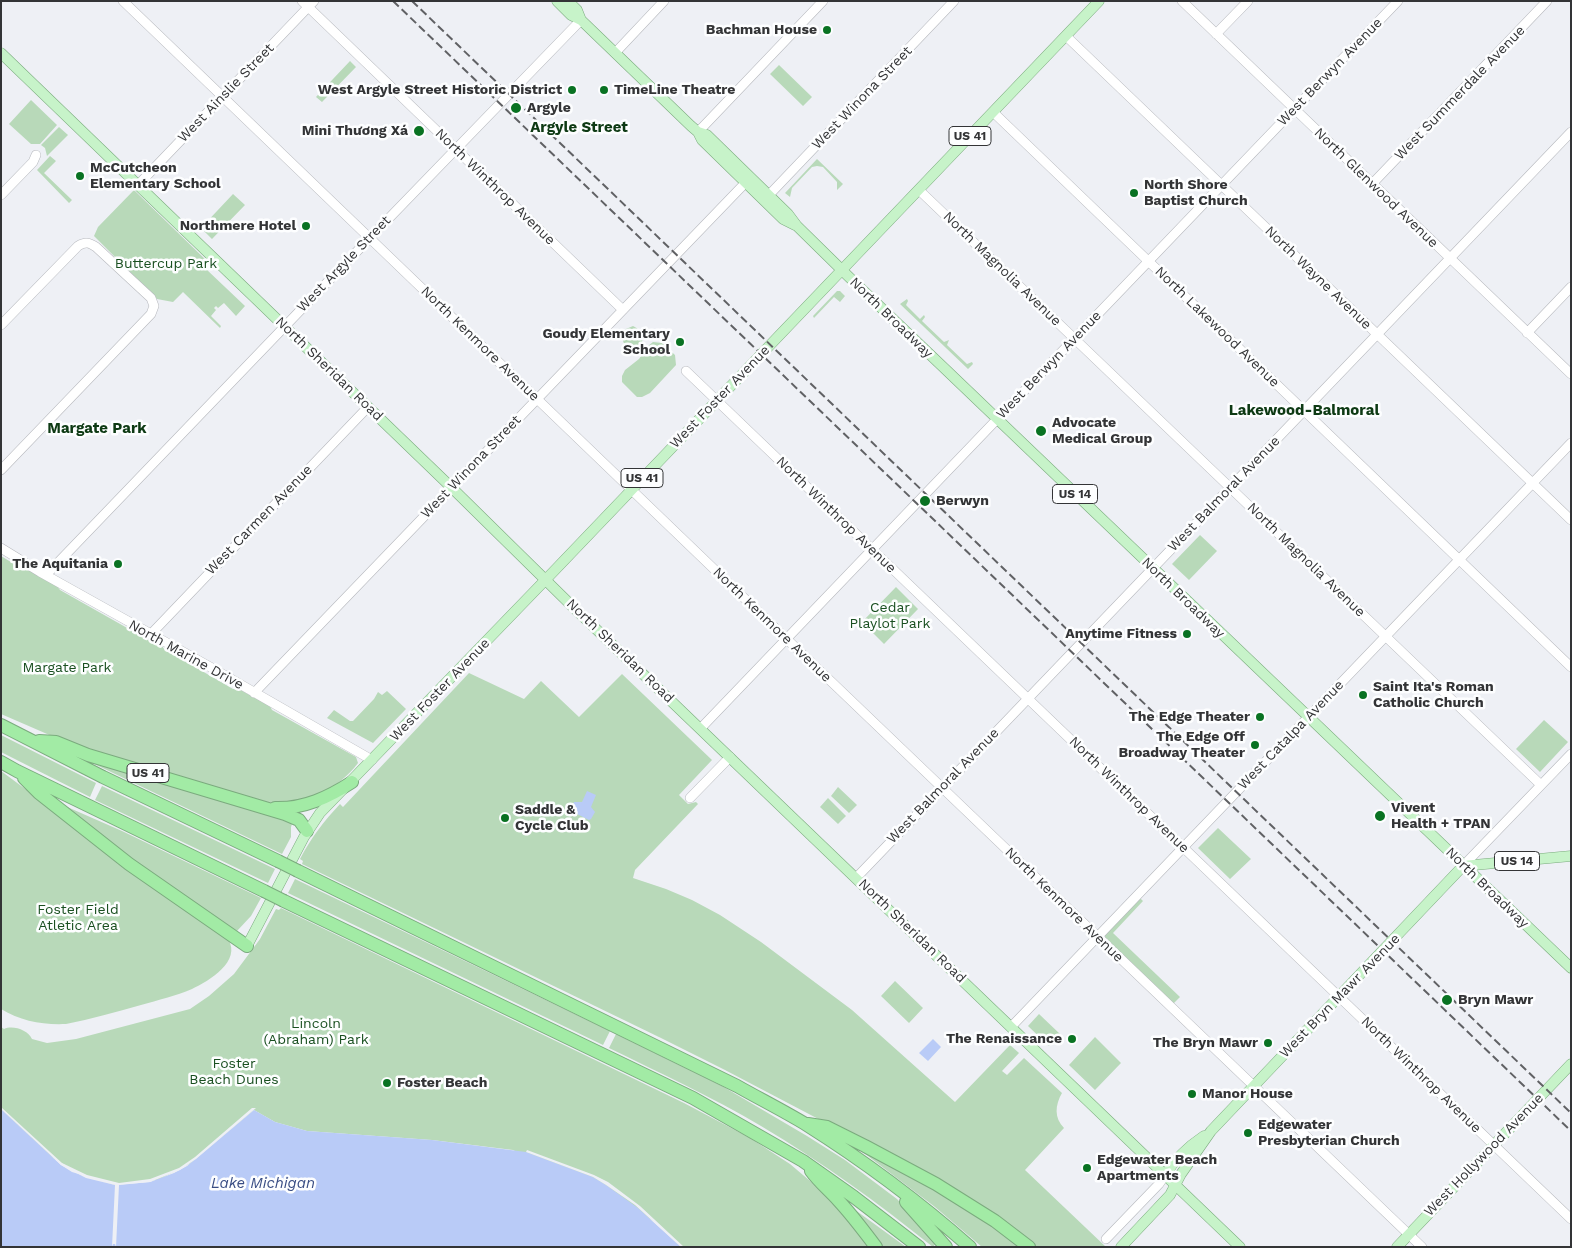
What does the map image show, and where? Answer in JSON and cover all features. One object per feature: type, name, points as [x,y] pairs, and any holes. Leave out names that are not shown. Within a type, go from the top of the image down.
[{"type":"highway","name":"US 41","points":[[1,725],[32,740],[56,742],[88,755],[264,807],[286,808],[311,803],[332,795],[352,782]]},
{"type":"highway","points":[[32,740],[737,1086],[806,1124],[888,1181],[970,1247]]},
{"type":"highway","name":"US 41","points":[[1,762],[17,771],[39,793],[129,864],[247,946]]},
{"type":"highway","points":[[17,771],[693,1098],[803,1161],[861,1202],[919,1247]]},
{"type":"highway","points":[[264,807],[297,818],[307,830]]},
{"type":"highway","points":[[806,1124],[827,1127],[936,1184],[995,1221],[1029,1247]]},
{"type":"highway","points":[[803,1161],[822,1186],[844,1207],[876,1247]]},
{"type":"highway","points":[[888,1181],[946,1247]]},
{"type":"main road","name":"North Broadway","points":[[557,1],[571,15],[581,20],[698,132],[707,135],[783,219],[797,226]]},
{"type":"main road","name":"North Broadway","points":[[568,1],[577,10],[581,20]]},
{"type":"main road","name":"West Foster Avenue","points":[[247,946],[307,830],[320,813],[546,580],[1099,1]]},
{"type":"main road","name":"North Sheridan Road","points":[[3,57],[1240,1247]]},
{"type":"main road","name":"North Broadway","points":[[748,180],[769,195],[797,226],[997,420],[1571,968]]},
{"type":"main road","name":"US 14","points":[[1463,866],[1571,856]]},
{"type":"main road","name":"West Bryn Mawr Avenue","points":[[1120,1245],[1170,1194],[1211,1131],[1463,866]]},
{"type":"main road","name":"West Hollywood Avenue","points":[[1397,1247],[1571,1064]]},
{"type":"main road","points":[[1165,1175],[1171,1165],[1190,1145],[1211,1131]]},
{"type":"street","name":"North Kenmore Avenue","points":[[123,1],[1422,1247]]},
{"type":"street","points":[[615,53],[664,1]]},
{"type":"street","points":[[698,132],[823,1]]},
{"type":"street","name":"West Winona Street","points":[[769,195],[954,1]]},
{"type":"street","name":"North Glenwood Avenue","points":[[1182,1],[1571,374]]},
{"type":"street","points":[[1216,34],[1248,1]]},
{"type":"street","name":"West Berwyn Avenue","points":[[701,728],[1398,1]]},
{"type":"street","name":"West Summerdale Avenue","points":[[1372,184],[1548,1]]},
{"type":"street","name":"West Ainslie Street","points":[[138,185],[308,3]]},
{"type":"street","name":"North Winthrop Avenue","points":[[308,3],[623,310]]},
{"type":"street","name":"West Argyle Street","points":[[46,575],[581,20]]},
{"type":"street","name":"North Wayne Avenue","points":[[1066,36],[1571,520]]},
{"type":"street","name":"North Lakewood Avenue","points":[[993,112],[1571,667]]},
{"type":"street","name":"West Balmoral Avenue","points":[[856,878],[1571,132]]},
{"type":"street","points":[[1,195],[33,162],[36,155]]},
{"type":"street","name":"West Winona Street","points":[[254,693],[748,180]]},
{"type":"street","name":"North Magnolia Avenue","points":[[919,190],[1541,785]]},
{"type":"street","points":[[1,325],[83,243],[89,243],[96,247],[150,298],[154,306],[150,314],[1,470]]},
{"type":"street","points":[[1527,333],[1571,287]]},
{"type":"street","name":"North Winthrop Avenue","points":[[686,372],[1571,1219]]},
{"type":"street","name":"West Carmen Avenue","points":[[151,634],[368,407]]},
{"type":"street","name":"West Catalpa Avenue","points":[[1011,1027],[1571,443]]},
{"type":"street","name":"North Marine Drive","points":[[1,548],[372,760]]},
{"type":"street","name":"West Bryn Mawr Avenue","points":[[1463,866],[1571,754]]},
{"type":"street","points":[[690,798],[730,757]]},
{"type":"street","points":[[1106,1239],[1159,1184],[1165,1175]]},
{"type":"green space","points":[[350,61],[356,67],[322,102],[316,97]]},
{"type":"green space","points":[[779,65],[812,97],[803,106],[770,74]]},
{"type":"green space","points":[[31,100],[57,125],[40,144],[31,144],[9,124]]},
{"type":"green space","points":[[59,127],[68,135],[47,156],[45,148],[41,145]]},
{"type":"green space","points":[[50,156],[56,161],[44,173],[72,200],[69,203],[37,170]]},
{"type":"green space","points":[[817,159],[843,184],[837,190],[837,182],[823,167],[817,166],[812,167],[792,188],[790,197],[785,193]]},
{"type":"green space","name":"Buttercup Park","points":[[134,190],[210,264],[206,269],[245,306],[236,316],[224,303],[218,308],[216,306],[214,308],[216,310],[211,316],[221,326],[220,328],[183,292],[173,302],[157,299],[94,236],[98,227]]},
{"type":"green space","points":[[233,194],[245,205],[212,239],[201,228]]},
{"type":"green space","points":[[837,291],[840,291],[845,296],[840,302],[834,297],[814,318],[813,316]]},
{"type":"green space","points":[[907,299],[906,305],[920,319],[924,315],[925,317],[922,321],[944,342],[949,340],[947,345],[967,364],[972,362],[973,364],[968,369],[900,304]]},
{"type":"green space","points":[[633,326],[640,332],[642,345],[633,352],[626,349],[622,338],[626,329]]},
{"type":"green space","points":[[653,342],[662,343],[675,355],[676,365],[650,393],[637,397],[622,382],[622,376],[625,370],[639,359]]},
{"type":"green space","points":[[1200,535],[1217,551],[1189,580],[1172,564]]},
{"type":"green space","name":"Margate Park","points":[[1,556],[24,570],[29,569],[57,586],[60,590],[136,633],[140,633],[233,689],[239,689],[270,706],[272,710],[356,757],[358,763],[338,783],[326,791],[286,803],[258,802],[61,740],[1,714]]},
{"type":"green space","name":"Cedar Playlot Park","points":[[896,587],[918,609],[884,644],[862,622]]},
{"type":"green space","points":[[469,673],[524,699],[541,681],[579,717],[622,674],[712,760],[679,795],[688,804],[696,802],[698,804],[635,870],[633,878],[692,900],[720,915],[761,942],[852,1010],[955,1102],[1010,1045],[1019,1053],[1002,1071],[1007,1075],[1024,1058],[1062,1093],[1058,1102],[1057,1116],[1064,1128],[1025,1170],[1106,1247],[1034,1247],[927,1176],[725,1070],[302,864],[303,861],[300,859],[304,851],[334,810],[340,804],[343,807]]},
{"type":"green space","points":[[387,691],[406,709],[373,743],[327,718],[334,710],[350,721],[353,721],[374,699],[378,692],[382,695]]},
{"type":"green space","points":[[1544,720],[1568,742],[1540,772],[1516,749]]},
{"type":"green space","points":[[1,735],[96,783],[90,797],[1,752]]},
{"type":"green space","points":[[86,760],[293,821],[291,837],[282,854]]},
{"type":"green space","name":"Foster Field Atletic Area","points":[[1,771],[228,939],[231,955],[222,969],[199,985],[180,994],[66,1024],[32,1021],[16,1017],[1,1009]]},
{"type":"green space","points":[[102,786],[275,869],[268,883],[95,800]]},
{"type":"green space","points":[[838,787],[857,805],[849,813],[831,796]]},
{"type":"green space","points":[[828,798],[846,816],[838,824],[820,807]]},
{"type":"green space","points":[[65,806],[122,831],[261,898],[251,916],[237,931],[187,900]]},
{"type":"green space","points":[[1218,828],[1251,859],[1230,879],[1198,848]]},
{"type":"green space","points":[[295,879],[610,1031],[603,1045],[288,893]]},
{"type":"green space","points":[[1140,898],[1143,901],[1113,933],[1180,997],[1172,1005],[1102,937]]},
{"type":"green space","name":"Lincoln (Abraham) Park","points":[[281,908],[684,1103],[750,1138],[790,1164],[816,1186],[834,1203],[870,1247],[681,1247],[655,1222],[513,1150],[432,1140],[307,1131],[275,1122],[254,1110],[191,1163],[158,1180],[115,1185],[86,1178],[50,1156],[1,1109],[1,1027],[4,1029],[20,1029],[32,1039],[47,1043],[76,1039],[190,1009],[209,996],[234,974],[260,939],[276,909],[279,910]]},
{"type":"green space","points":[[895,981],[923,1008],[909,1023],[881,996]]},
{"type":"green space","points":[[1039,1014],[1060,1034],[1049,1046],[1028,1026]]},
{"type":"green space","points":[[616,1034],[722,1086],[845,1160],[897,1199],[937,1242],[933,1247],[849,1184],[761,1126],[705,1095],[609,1048]]},
{"type":"green space","points":[[1095,1037],[1121,1063],[1095,1090],[1069,1065]]},
{"type":"green space","points":[[860,1150],[956,1201],[1021,1247],[982,1247],[935,1207]]},
{"type":"green space","points":[[847,1204],[906,1247],[881,1247]]},
{"type":"water","points":[[587,791],[596,795],[591,807],[595,812],[589,820],[571,811],[574,802],[582,802]]},
{"type":"water","points":[[933,1039],[941,1047],[928,1061],[919,1053]]},
{"type":"water","name":"Lake Michigan","points":[[1,1109],[61,1165],[72,1172],[115,1185],[150,1182],[187,1166],[254,1110],[275,1122],[307,1131],[432,1140],[526,1152],[593,1177],[638,1208],[681,1247],[1,1247]]},
{"type":"pier","points":[[1,1107],[62,1163],[87,1175],[119,1183],[150,1179],[179,1168],[195,1157],[252,1108],[256,1108],[196,1159],[180,1170],[150,1182],[119,1185],[116,1247],[113,1244],[112,1247],[115,1185],[86,1178],[61,1165]]},
{"type":"pier","points":[[527,1150],[608,1182],[640,1206],[684,1247],[681,1247],[635,1205],[606,1185],[593,1177],[526,1152]]},
{"type":"railway","points":[[393,1],[1571,1131]]},
{"type":"railway","points":[[412,1],[1571,1113]]},
{"type":"place","name":"Bachman House","points":[[827,30]]},
{"type":"place","name":"West Argyle Street Historic District","points":[[572,90]]},
{"type":"place","name":"TimeLine Theatre","points":[[604,90]]},
{"type":"place","name":"Argyle","points":[[516,108]]},
{"type":"place","name":"Mini Thương Xá","points":[[419,131]]},
{"type":"place","name":"McCutcheon Elementary School","points":[[80,176]]},
{"type":"place","name":"North Shore Baptist Church","points":[[1134,193]]},
{"type":"place","name":"Northmere Hotel","points":[[306,226]]},
{"type":"place","name":"Goudy Elementary School","points":[[680,342]]},
{"type":"place","name":"Advocate Medical Group","points":[[1041,431]]},
{"type":"place","name":"Berwyn","points":[[925,501]]},
{"type":"place","name":"The Aquitania","points":[[118,564]]},
{"type":"place","name":"Anytime Fitness","points":[[1187,634]]},
{"type":"place","name":"Saint Ita's Roman Catholic Church","points":[[1363,695]]},
{"type":"place","name":"The Edge Theater","points":[[1260,717]]},
{"type":"place","name":"The Edge Off Broadway Theater","points":[[1255,745]]},
{"type":"place","name":"Vivent Health + TPAN","points":[[1380,816]]},
{"type":"place","name":"Saddle & Cycle Club","points":[[505,818]]},
{"type":"place","name":"Bryn Mawr","points":[[1447,1000]]},
{"type":"place","name":"The Renaissance","points":[[1072,1039]]},
{"type":"place","name":"The Bryn Mawr","points":[[1268,1043]]},
{"type":"place","name":"Foster Beach","points":[[387,1083]]},
{"type":"place","name":"Manor House","points":[[1192,1094]]},
{"type":"place","name":"Edgewater Presbyterian Church","points":[[1248,1133]]},
{"type":"place","name":"Edgewater Beach Apartments","points":[[1087,1168]]},
{"type":"district","name":"Argyle Street","points":[[579,128]]},
{"type":"district","name":"Lakewood-Balmoral","points":[[1304,411]]},
{"type":"district","name":"Margate Park","points":[[97,429]]},
{"type":"park label","name":"Foster Beach Dunes","points":[[234,1072]]}]
